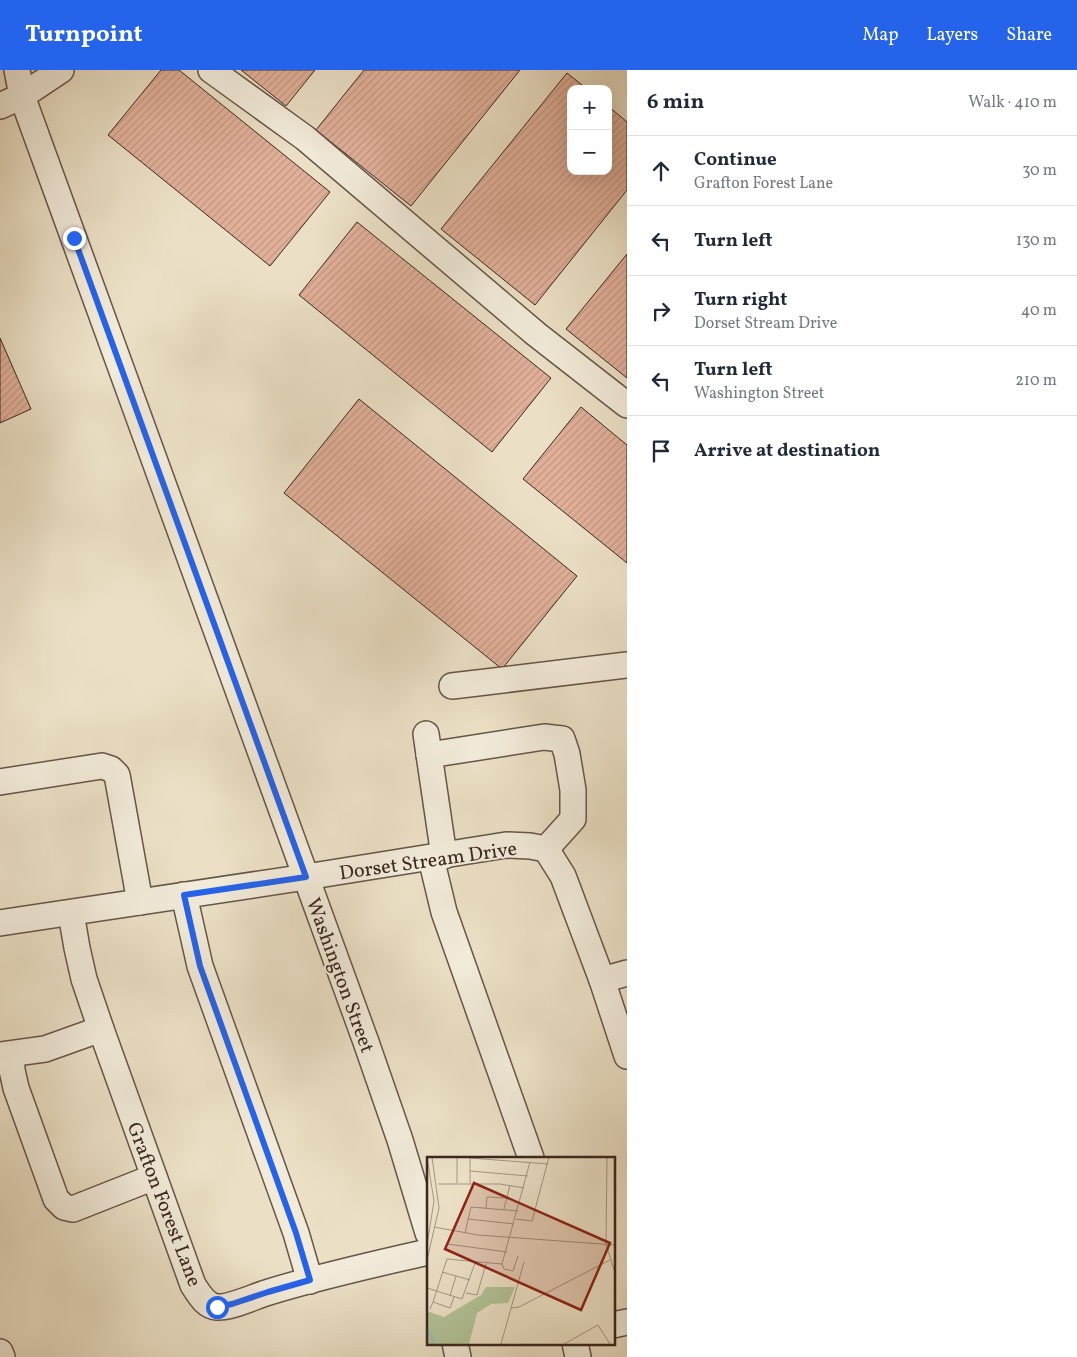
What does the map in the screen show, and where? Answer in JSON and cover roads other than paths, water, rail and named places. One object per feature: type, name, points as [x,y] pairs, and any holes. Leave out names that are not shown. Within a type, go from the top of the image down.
[{"type":"street","name":"Washington Street","points":[[16,70],[22,96],[390,1113],[427,1230]]},
{"type":"street","points":[[0,106],[22,96],[61,70]]},
{"type":"street","points":[[211,70],[305,138],[536,334],[627,405]]},
{"type":"street","points":[[452,686],[627,665]]},
{"type":"street","points":[[531,1157],[444,912],[427,744],[544,737],[562,739],[574,790],[572,820],[546,849]]},
{"type":"street","points":[[0,782],[102,766],[111,769],[117,775],[140,902]]},
{"type":"street","name":"Dorset Stream Drive","points":[[0,923],[438,857],[506,845],[546,849],[563,876],[602,980],[627,1056]]},
{"type":"street","points":[[184,895],[200,966],[296,1233],[310,1280]]},
{"type":"street","name":"Grafton Forest Lane","points":[[72,912],[84,979],[193,1285],[203,1301],[217,1307],[232,1304],[310,1280],[427,1252]]},
{"type":"street","points":[[602,980],[627,973]]},
{"type":"street","points":[[101,1029],[45,1049],[5,1054],[12,1070],[16,1088],[56,1199],[64,1207],[73,1208],[154,1177]]},
{"type":"street","points":[[614,1325],[627,1322]]},
{"type":"street","points":[[455,1344],[458,1357]]},
{"type":"street","points":[[574,1344],[578,1357]]},
{"type":"street","points":[[0,1352],[2,1357]]}]
